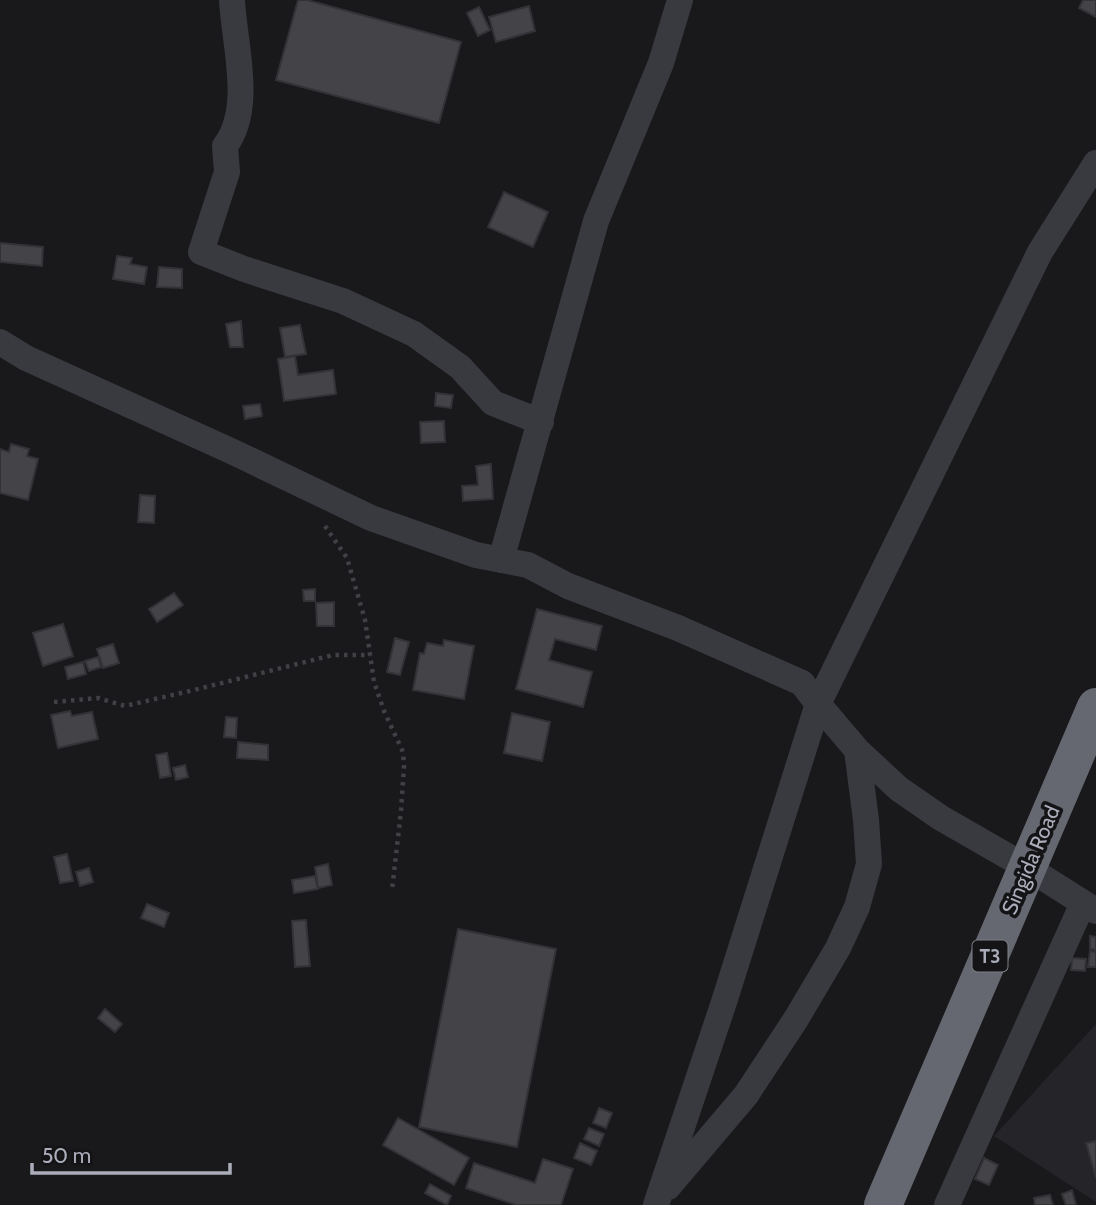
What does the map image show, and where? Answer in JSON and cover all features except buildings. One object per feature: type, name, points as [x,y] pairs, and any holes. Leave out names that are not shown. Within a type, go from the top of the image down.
[{"type":"highway","name":"Singida Road","points":[[883,1205],[1096,707]]},
{"type":"street","points":[[232,0],[241,99],[231,138],[225,146],[227,172],[201,252],[244,269],[343,300],[414,334],[460,367],[494,403],[541,422]]},
{"type":"street","points":[[501,560],[596,221],[662,64],[680,0]]},
{"type":"street","points":[[657,1202],[725,999],[818,704],[1040,252],[1096,163]]},
{"type":"street","points":[[0,342],[26,358],[371,518],[476,555],[528,565],[568,586],[678,628],[802,683],[857,750],[899,789],[941,818],[1090,907],[947,1205]]},
{"type":"street","points":[[657,1202],[746,1095],[838,948],[857,907],[869,864],[857,750]]},
{"type":"path","points":[[324,525],[347,558],[365,620],[374,682],[384,712],[403,752],[401,811],[392,890]]},
{"type":"path","points":[[54,702],[99,698],[125,706],[333,655],[370,655]]},
{"type":"shaded area","points":[[1096,1024],[1096,1202],[994,1136]]}]
